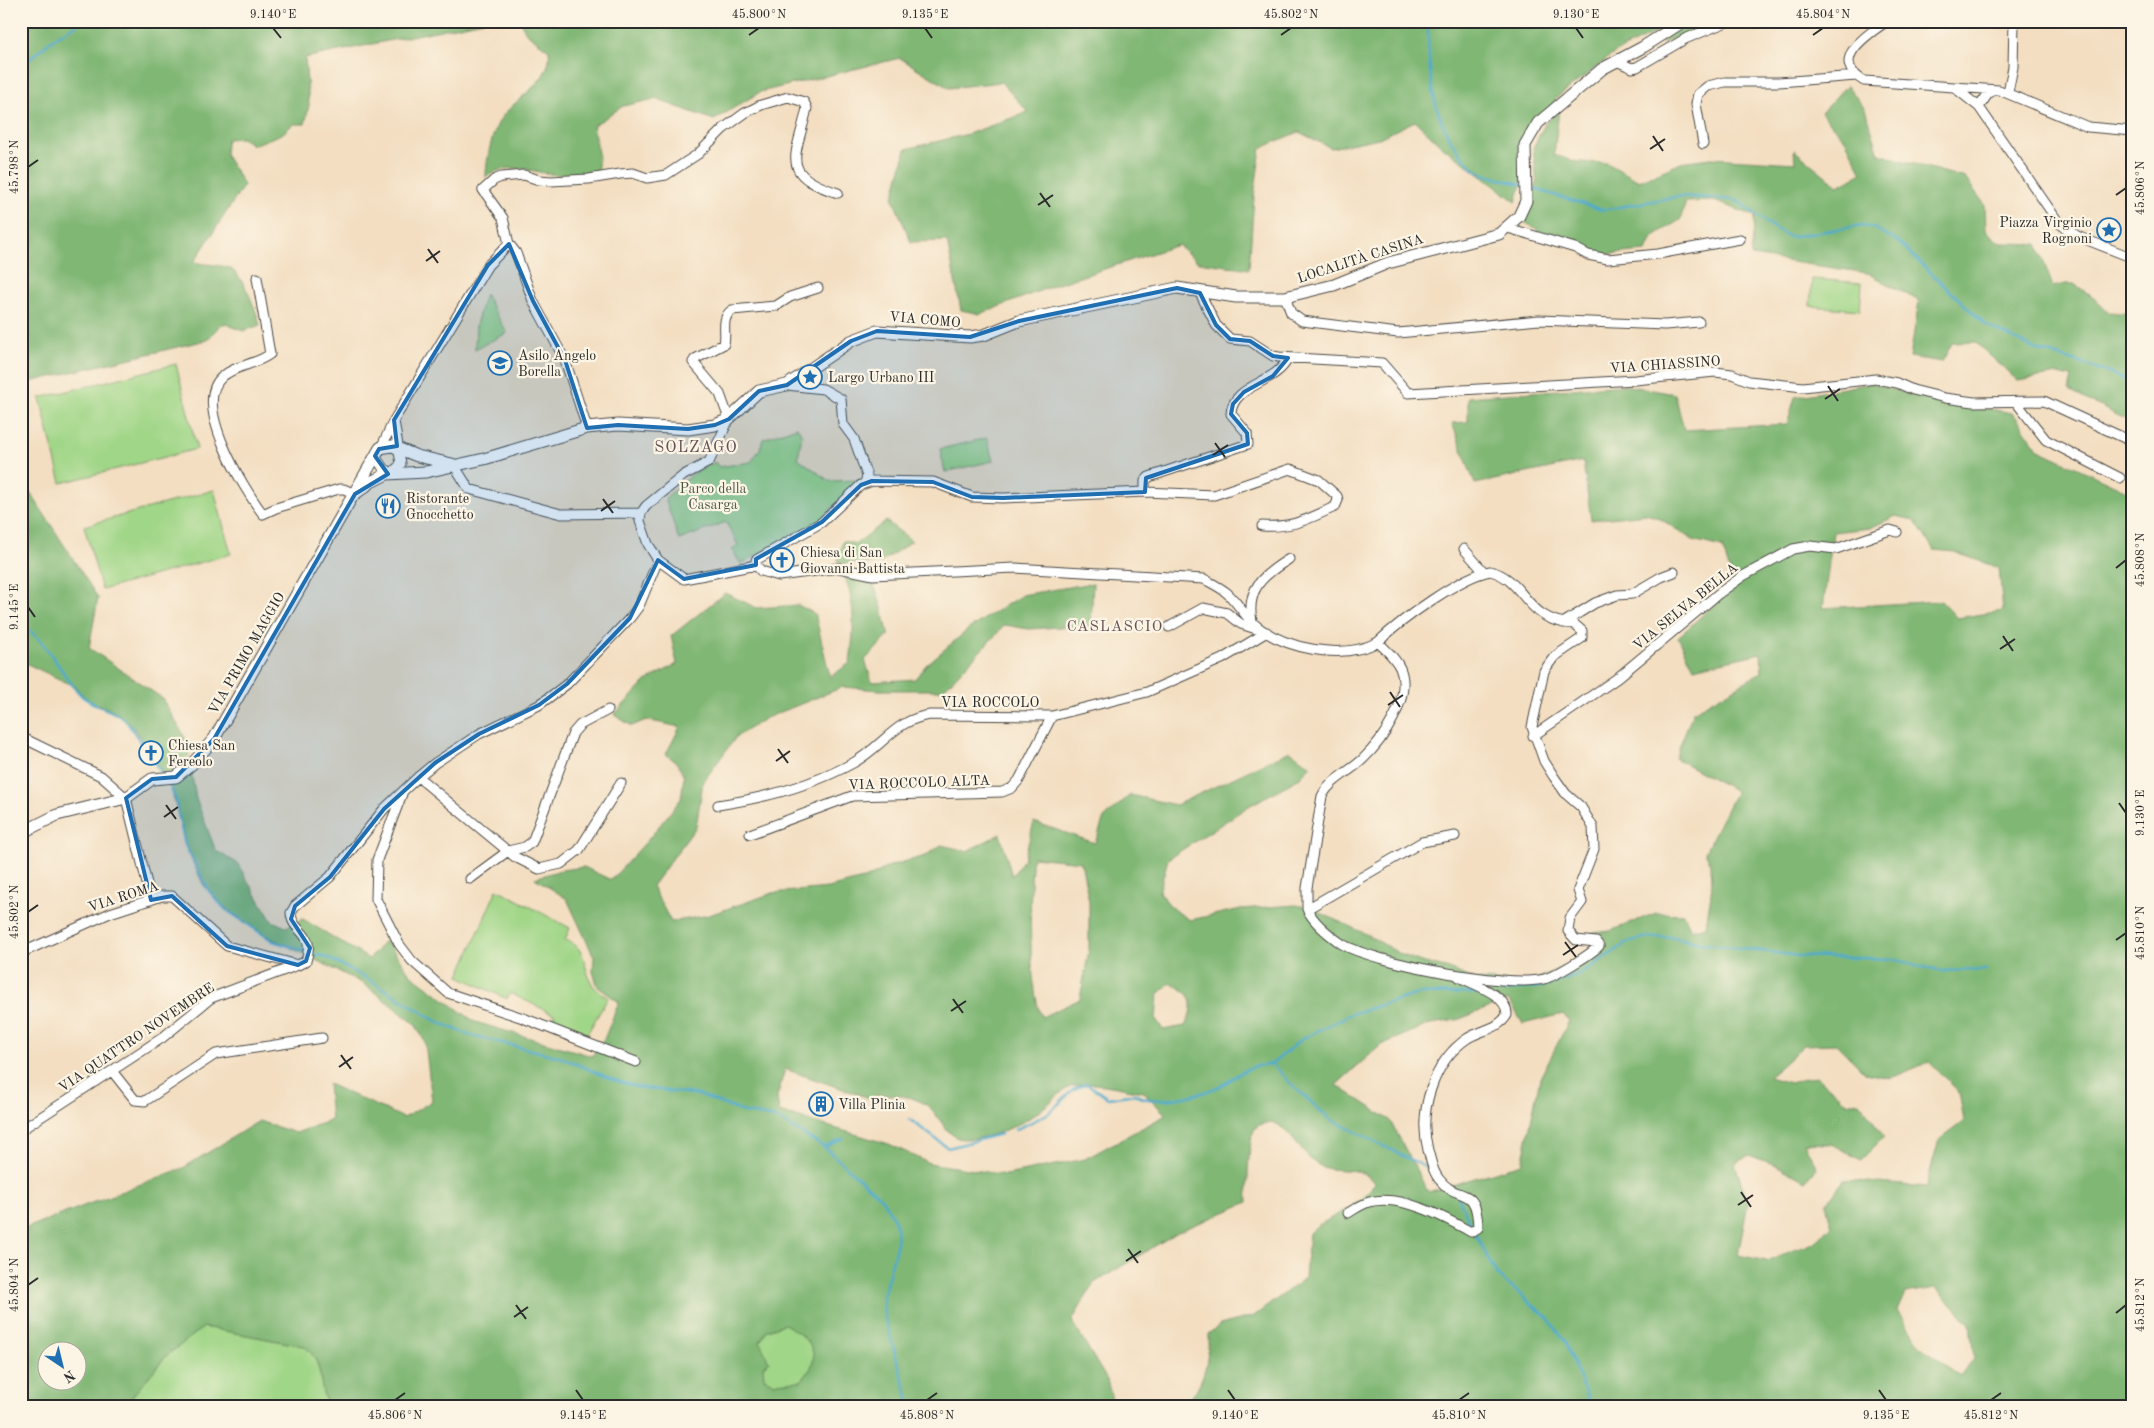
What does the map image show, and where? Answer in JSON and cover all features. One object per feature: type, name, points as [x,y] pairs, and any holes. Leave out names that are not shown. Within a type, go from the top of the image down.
[{"type":"street","points":[[1684,21],[1643,48],[1616,61],[1587,80],[1538,123],[1525,145],[1526,201],[1519,216],[1508,228],[1575,248],[1588,255],[1608,259],[1658,254],[1740,239]]},
{"type":"street","points":[[1616,61],[1632,68],[1637,67],[1685,39],[1729,21]]},
{"type":"street","points":[[1856,76],[1850,65],[1851,51],[1863,38],[1887,21]]},
{"type":"street","points":[[2008,92],[2013,68],[2014,21]]},
{"type":"street","points":[[1702,144],[1696,104],[1698,94],[1708,86],[1725,82],[1779,82],[1856,76],[1876,83],[1909,82],[2008,92],[2088,127],[2133,131]]},
{"type":"street","points":[[1955,88],[1979,107],[2059,223],[2077,236],[2133,258]]},
{"type":"street","points":[[1979,107],[1988,94],[1994,90]]},
{"type":"street","points":[[587,428],[565,360],[533,301],[516,253],[509,244],[504,218],[483,190],[494,180],[511,176],[524,175],[539,180],[560,180],[620,174],[633,174],[647,178],[666,175],[698,154],[723,129],[745,113],[761,105],[788,97],[804,102],[807,108],[796,147],[794,161],[797,169],[812,182],[838,193]]},
{"type":"street","name":"LOCALITÀ CASINA","points":[[1200,293],[1236,297],[1285,298],[1334,285],[1388,263],[1499,234],[1508,228]]},
{"type":"street","points":[[509,244],[488,265],[394,420],[378,452],[383,468],[392,473],[426,472],[484,459],[587,428],[638,424],[688,429],[715,425],[729,419]]},
{"type":"street","points":[[257,278],[271,350],[270,354],[259,361],[228,372],[215,385],[212,394],[213,413],[232,466],[263,514],[276,508],[339,489],[355,494]]},
{"type":"street","points":[[756,566],[684,579],[658,560],[648,544],[640,521],[641,513],[646,506],[684,476],[709,462],[729,419],[720,394],[694,365],[695,359],[724,344],[725,318],[732,310],[776,306],[790,297],[818,288]]},
{"type":"street","name":"VIA COMO","points":[[729,419],[758,391],[787,385],[851,341],[877,331],[970,337],[984,335],[1019,321],[1158,291],[1177,288],[1200,293]]},
{"type":"street","points":[[1145,492],[1145,481],[1148,477],[1248,444],[1245,430],[1231,414],[1232,404],[1244,392],[1273,376],[1283,367],[1288,358],[1273,356],[1250,340],[1230,339],[1223,334],[1200,293]]},
{"type":"street","points":[[1285,298],[1291,313],[1302,321],[1398,333],[1539,320],[1665,325],[1699,322]]},
{"type":"street","name":"VIA CHIASSINO","points":[[1288,358],[1382,364],[1408,393],[1635,380],[1716,372],[1732,374],[1749,381],[1803,387],[1876,379],[1897,383],[1913,390],[1945,398],[1974,402],[2044,401],[2133,442]]},
{"type":"street","points":[[787,385],[823,389],[841,399],[843,403],[843,424],[854,439],[867,476],[865,483],[822,522],[756,560],[756,566],[761,571],[779,576],[839,568],[874,574],[1014,568],[1204,579],[1227,592],[1252,621],[1267,632]]},
{"type":"street","points":[[2016,402],[2046,440],[2120,478]]},
{"type":"street","points":[[392,473],[402,462],[397,448],[394,420]]},
{"type":"street","points":[[378,452],[386,446],[454,465],[469,489],[561,514],[641,513]]},
{"type":"street","name":"VIA PRIMO MAGGIO","points":[[21,833],[57,815],[126,798],[152,779],[176,777],[192,764],[214,739],[378,452]]},
{"type":"street","points":[[865,483],[933,482],[972,497],[1003,498],[1145,492],[1214,495],[1290,469],[1319,480],[1337,496],[1338,504],[1335,507],[1297,523],[1283,527],[1262,526]]},
{"type":"street","name":"VIA PRIMO MAGGIO","points":[[355,494],[371,482],[392,473]]},
{"type":"street","name":"VIA SELVA BELLA","points":[[1533,736],[1616,679],[1729,585],[1753,570],[1793,549],[1810,546],[1836,549],[1890,530],[1897,532]]},
{"type":"street","points":[[1464,549],[1484,572]]},
{"type":"street","points":[[1252,621],[1249,607],[1256,586],[1265,576],[1289,559]]},
{"type":"street","points":[[302,963],[310,948],[302,931],[291,919],[294,906],[330,877],[384,809],[435,762],[479,734],[532,709],[567,684],[630,618],[639,606],[658,560]]},
{"type":"street","points":[[1169,627],[1203,608],[1227,613],[1249,628],[1267,632],[1304,647],[1336,651],[1366,648],[1378,642],[1400,622],[1422,607],[1484,572],[1490,571],[1505,577],[1534,609],[1548,618],[1574,624],[1583,635],[1579,641],[1554,657],[1544,671],[1532,727],[1533,736],[1544,761],[1566,794],[1581,807],[1587,816],[1594,838],[1591,859],[1579,884],[1578,890],[1582,902],[1570,918],[1568,931],[1576,940],[1596,942],[1599,946],[1554,976],[1527,982],[1455,975],[1369,954],[1343,944],[1323,929],[1307,909],[1307,888],[1322,796],[1326,786],[1361,761],[1375,746],[1388,726],[1401,697],[1401,670],[1393,656],[1378,642]]},
{"type":"street","points":[[1563,623],[1595,602],[1617,595],[1632,594],[1661,577],[1674,572]]},
{"type":"street","name":"VIA ROCCOLO","points":[[718,806],[758,799],[795,788],[843,767],[865,755],[893,730],[914,718],[930,716],[1052,716],[1147,692],[1184,678],[1222,659],[1267,632]]},
{"type":"street","points":[[470,878],[508,852],[528,846],[534,839],[575,729],[608,710]]},
{"type":"street","name":"VIA ROCCOLO ALTA","points":[[750,834],[852,796],[1002,792],[1012,788],[1019,780],[1052,716]]},
{"type":"street","points":[[21,737],[101,776],[126,798],[151,900]]},
{"type":"street","points":[[418,777],[508,852],[539,868],[561,864],[579,850],[621,783]]},
{"type":"street","points":[[402,794],[377,860],[376,898],[399,944],[412,961],[448,993],[523,1018],[636,1062]]},
{"type":"street","points":[[1307,909],[1422,842],[1455,836]]},
{"type":"street","name":"VIA ROMA","points":[[21,953],[90,920],[151,900],[172,896],[226,946],[302,963]]},
{"type":"street","name":"VIA QUATTRO NOVEMBRE","points":[[21,1130],[162,1038],[211,998],[302,963]]},
{"type":"street","points":[[1348,1212],[1367,1203],[1389,1201],[1435,1212],[1471,1232],[1478,1228],[1478,1214],[1472,1199],[1444,1184],[1433,1168],[1424,1136],[1428,1099],[1432,1083],[1441,1066],[1460,1045],[1469,1038],[1487,1031],[1506,1018],[1508,1011],[1498,997],[1455,975]]},
{"type":"street","points":[[112,1071],[135,1100],[146,1101],[216,1054],[322,1038]]},
{"type":"highlighted area","points":[[509,244],[533,301],[565,360],[587,428],[618,425],[688,429],[715,425],[729,419],[759,391],[787,385],[851,341],[877,331],[970,337],[1019,321],[1177,288],[1200,293],[1216,325],[1230,339],[1250,341],[1273,356],[1288,358],[1273,376],[1244,392],[1233,404],[1231,414],[1247,433],[1248,444],[1146,478],[1145,492],[1003,498],[972,497],[933,482],[872,481],[861,485],[822,522],[756,559],[756,565],[684,579],[658,560],[630,618],[567,684],[539,705],[479,734],[435,763],[384,809],[330,877],[295,906],[291,919],[310,948],[306,961],[298,965],[227,946],[172,896],[151,900],[126,798],[152,779],[176,777],[214,739],[355,494],[388,474],[375,456],[379,449],[397,446],[394,420],[488,265]]},
{"type":"green space","points":[[21,21],[484,21],[305,58],[309,105],[305,124],[293,124],[282,134],[253,145],[242,138],[227,139],[225,154],[244,185],[194,262],[229,268],[234,272],[248,293],[260,325],[243,331],[226,324],[221,324],[207,340],[21,384]]},
{"type":"green space","points":[[520,21],[1665,21],[1666,28],[1616,52],[1555,99],[1557,105],[1528,131],[1522,182],[1516,202],[1443,147],[1415,121],[1379,138],[1331,148],[1299,132],[1261,148],[1254,196],[1249,269],[1198,262],[1178,245],[1055,285],[980,314],[961,310],[947,241],[911,242],[893,199],[906,149],[968,134],[1028,112],[1001,82],[949,88],[900,58],[760,92],[714,120],[655,99],[623,106],[593,126],[598,153],[598,171],[563,175],[512,168],[495,172],[486,177],[490,146],[498,123],[509,109],[540,79],[546,71],[549,61],[549,50],[526,33]]},
{"type":"green space","points":[[1690,21],[1713,21],[1663,43],[1661,40]]},
{"type":"green space","points":[[1847,85],[1865,109],[1879,154],[1965,178],[1985,205],[1986,231],[2000,243],[2037,244],[2053,287],[2074,284],[2092,296],[2108,312],[2133,314],[2133,423],[2069,391],[2072,377],[2057,374],[2018,381],[1975,342],[1952,343],[1942,362],[1910,357],[1919,301],[1868,273],[1751,256],[1755,216],[1714,201],[1686,202],[1680,220],[1652,237],[1646,251],[1598,255],[1590,253],[1582,247],[1538,234],[1537,229],[1524,222],[1537,183],[1533,148],[1545,124],[1559,110],[1554,155],[1577,162],[1607,163],[1639,181],[1686,161],[1711,158],[1795,163],[1794,150],[1838,186],[1862,173],[1846,141],[1821,113]]},
{"type":"green space","points":[[1812,279],[1862,283],[1860,310],[1810,306]]},
{"type":"green space","points":[[485,294],[507,333],[475,349],[476,325]]},
{"type":"green space","points":[[176,364],[197,449],[61,483],[40,398]]},
{"type":"green space","points":[[1872,383],[1915,396],[2013,413],[2039,450],[2133,494],[2133,1407],[1184,1407],[1196,1390],[1204,1373],[1208,1334],[1220,1325],[1254,1316],[1305,1278],[1309,1233],[1317,1226],[1354,1205],[1369,1192],[1374,1183],[1362,1173],[1332,1169],[1317,1164],[1305,1154],[1283,1128],[1271,1122],[1256,1127],[1253,1132],[1249,1163],[1248,1202],[1178,1232],[1094,1283],[1072,1321],[1107,1380],[1114,1407],[330,1407],[323,1392],[316,1361],[304,1346],[204,1327],[167,1355],[123,1407],[21,1407],[21,1230],[183,1168],[259,1121],[296,1133],[331,1120],[328,1084],[404,1118],[432,1101],[425,1042],[415,1024],[364,984],[259,932],[223,906],[204,886],[186,848],[170,784],[191,769],[196,799],[216,851],[237,863],[272,921],[286,927],[303,919],[369,959],[386,940],[410,974],[475,1022],[592,1056],[605,1037],[619,1002],[598,987],[593,972],[594,957],[567,899],[535,878],[561,870],[584,867],[611,880],[647,841],[681,799],[684,776],[677,763],[666,754],[680,727],[646,720],[632,726],[614,715],[646,681],[677,664],[671,636],[725,593],[757,608],[798,605],[815,614],[830,677],[850,663],[853,619],[849,588],[845,577],[871,580],[880,600],[889,635],[865,660],[872,682],[915,679],[926,665],[970,628],[1022,595],[1093,583],[1091,625],[1028,629],[1005,625],[943,690],[879,690],[843,687],[766,718],[736,737],[703,782],[696,827],[652,886],[671,922],[709,915],[773,893],[828,888],[867,878],[892,865],[926,856],[941,845],[967,851],[1000,834],[1012,876],[1024,859],[1034,822],[1095,843],[1104,818],[1130,795],[1176,805],[1290,751],[1311,766],[1298,779],[1249,806],[1168,859],[1159,892],[1173,909],[1190,920],[1241,909],[1296,905],[1308,907],[1366,934],[1402,955],[1421,962],[1449,969],[1475,980],[1529,983],[1597,950],[1590,939],[1591,933],[1610,931],[1656,913],[1683,914],[1691,930],[1706,926],[1712,879],[1709,861],[1705,852],[1736,791],[1675,758],[1693,712],[1762,672],[1761,653],[1694,668],[1678,637],[1735,586],[1722,547],[1693,540],[1659,518],[1646,514],[1591,520],[1583,461],[1475,484],[1452,423],[1468,422],[1468,397],[1624,385],[1675,394],[1684,430],[1787,424],[1795,397]],"holes":[[[1896,516],[1914,520],[1934,550],[1954,552],[1999,568],[2003,611],[1957,618],[1941,601],[1823,608],[1833,532],[1870,528]],[[1033,857],[1081,862],[1089,901],[1089,950],[1080,999],[1042,1017],[1037,1004],[1032,964],[1031,892]],[[1170,983],[1188,995],[1191,1011],[1185,1026],[1163,1030],[1156,1019],[1158,995]],[[1509,1000],[1523,1024],[1563,1014],[1569,1021],[1540,1078],[1522,1164],[1428,1192],[1390,1120],[1336,1085],[1381,1045],[1430,1024],[1457,1020]],[[1836,1044],[1865,1073],[1891,1078],[1929,1062],[1959,1092],[1964,1121],[1939,1140],[1926,1187],[1844,1180],[1826,1204],[1832,1227],[1813,1243],[1766,1261],[1738,1255],[1748,1203],[1735,1164],[1749,1155],[1776,1165],[1805,1181],[1817,1168],[1804,1143],[1831,1144],[1861,1160],[1884,1137],[1860,1102],[1847,1103],[1816,1076],[1790,1083],[1769,1077],[1804,1045]],[[785,1069],[872,1099],[877,1095],[890,1095],[904,1096],[917,1100],[928,1106],[952,1135],[963,1139],[985,1137],[1019,1124],[1039,1112],[1065,1090],[1077,1085],[1106,1085],[1144,1092],[1166,1115],[1085,1159],[1006,1175],[929,1163],[889,1144],[779,1112],[777,1097]],[[1936,1288],[1970,1324],[1974,1358],[1960,1377],[1922,1347],[1897,1311],[1905,1293]],[[785,1324],[802,1336],[812,1349],[814,1356],[813,1364],[809,1372],[801,1381],[775,1383],[764,1378],[763,1366],[769,1362],[760,1342],[767,1330]]]},
{"type":"green space","name":"Parco della Casarga","points":[[797,427],[802,435],[798,458],[829,481],[861,480],[820,520],[741,564],[732,550],[738,545],[726,522],[679,540],[665,498],[694,473],[715,462],[719,467],[751,462],[760,449],[763,439]]},
{"type":"green space","points":[[987,438],[993,461],[945,472],[940,449]]},
{"type":"green space","points":[[21,478],[98,598],[89,648],[162,698],[188,743],[189,756],[179,767],[165,775],[139,735],[121,716],[91,701],[80,693],[76,687],[21,661]]},
{"type":"green space","points":[[214,490],[231,554],[102,590],[84,526]]},
{"type":"green space","points":[[886,521],[912,541],[880,563],[837,563],[843,541],[856,544]]},
{"type":"green space","points":[[497,889],[570,928],[565,940],[573,943],[578,948],[582,954],[591,982],[595,988],[608,998],[583,1041],[551,1025],[555,1015],[510,993],[507,999],[459,976]]},
{"type":"green space","points":[[785,1324],[808,1342],[814,1356],[813,1364],[801,1381],[775,1383],[764,1378],[760,1342],[767,1330]]},
{"type":"green space","points":[[204,1327],[304,1346],[316,1361],[323,1392],[330,1407],[123,1407],[167,1355]]},
{"type":"waterway","points":[[21,67],[53,39],[83,21]]},
{"type":"waterway","points":[[1428,21],[1430,73],[1433,90],[1442,123],[1450,139],[1466,161],[1479,172],[1523,185]]},
{"type":"waterway","points":[[21,105],[25,118],[21,139]]},
{"type":"waterway","points":[[1528,187],[1603,210],[1680,196],[1736,200],[1774,228],[1790,237],[1863,225],[1876,229],[1898,242],[1986,325],[2035,349],[2099,369],[2133,383]]},
{"type":"waterway","points":[[21,237],[24,258],[21,262]]},
{"type":"waterway","points":[[21,625],[30,631],[46,648],[81,695],[92,703],[117,714],[127,722],[162,774]]},
{"type":"waterway","points":[[168,782],[175,798],[185,845],[209,891],[225,909],[273,941],[328,958],[366,978],[438,1022],[469,1035],[560,1057],[611,1079],[637,1087],[699,1095],[746,1113],[776,1118],[824,1147],[882,1199],[896,1223],[897,1243],[883,1297],[884,1316],[911,1407]]},
{"type":"waterway","points":[[1496,992],[1545,986],[1565,980],[1585,971],[1627,943],[1640,938],[1672,937],[1699,943],[1799,956],[1893,959],[1938,971],[1986,970]]},
{"type":"waterway","points":[[1272,1064],[1302,1039],[1351,1014],[1418,994],[1485,993]]},
{"type":"waterway","points":[[1015,1130],[1047,1114],[1075,1089],[1087,1084],[1108,1098],[1135,1094],[1143,1098],[1165,1100],[1201,1093],[1228,1082],[1252,1067],[1272,1064],[1293,1086],[1330,1119],[1429,1169]]},
{"type":"waterway","points":[[909,1119],[948,1148],[1001,1134]]},
{"type":"waterway","points":[[824,1147],[843,1139]]},
{"type":"waterway","points":[[1458,1197],[1472,1228]]},
{"type":"waterway","points":[[1475,1233],[1497,1275],[1548,1318],[1564,1340],[1591,1407]]},
{"type":"place","name":"Piazza Virginio Rognoni","points":[[2109,230]]},
{"type":"place","name":"Asilo Angelo Borella","points":[[500,363]]},
{"type":"place","name":"Largo Urbano III","points":[[810,377]]},
{"type":"place","name":"Ristorante Gnocchetto","points":[[388,506]]},
{"type":"place","name":"Chiesa di San Giovanni Battista","points":[[782,560]]},
{"type":"place","name":"Chiesa San Fereolo","points":[[151,753]]},
{"type":"place","name":"Villa Plinia","points":[[821,1104]]},
{"type":"district","name":"SOLZAGO","points":[[696,446]]},
{"type":"district","name":"CASLASCIO","points":[[1115,626]]}]
